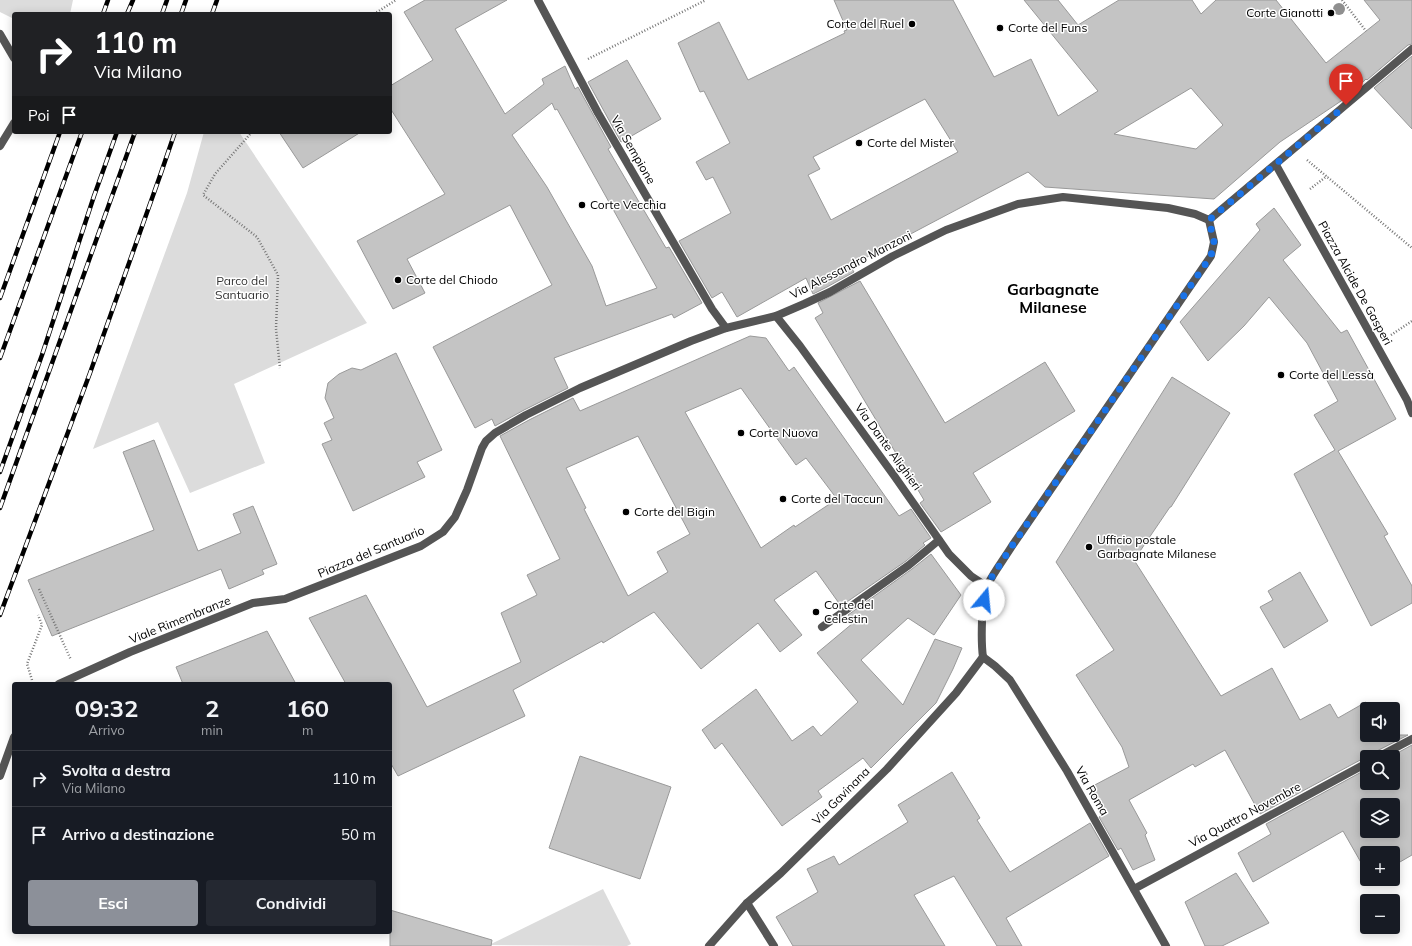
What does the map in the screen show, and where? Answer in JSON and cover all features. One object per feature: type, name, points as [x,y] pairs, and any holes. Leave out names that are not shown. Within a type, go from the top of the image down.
[{"type":"street","name":"Via Sempione","points":[[538,0],[598,113],[712,309],[726,328]]},
{"type":"street","points":[[0,34],[12,55]]},
{"type":"street","points":[[983,657],[981,647],[986,586],[1211,256],[1214,242],[1209,220],[1412,49]]},
{"type":"street","points":[[0,146],[12,126]]},
{"type":"street","name":"Piazza Alcide De Gasperi","points":[[1276,165],[1407,400],[1412,413]]},
{"type":"street","name":"Via Alessandro Manzoni","points":[[495,433],[526,415],[580,388],[691,341],[726,328],[776,316],[830,292],[893,256],[946,230],[1018,204],[1063,197],[1168,208],[1195,214],[1209,220]]},
{"type":"street","name":"Via Dante Alighieri","points":[[776,316],[800,346],[949,554],[971,576],[986,586]]},
{"type":"street","name":"Piazza del Santuario","points":[[313,589],[421,546],[444,532],[455,517],[467,490],[482,448],[486,441],[495,433]]},
{"type":"street","points":[[822,627],[909,565],[939,540]]},
{"type":"street","name":"Viale Rimembranze","points":[[63,682],[130,652],[253,603],[285,600],[313,589]]},
{"type":"street","name":"Via Roma","points":[[983,657],[1010,680],[1067,771],[1166,946]]},
{"type":"street","name":"Via Gavinana","points":[[709,946],[747,903],[781,873],[887,769],[956,693],[983,657]]},
{"type":"street","points":[[1391,750],[1412,739]]},
{"type":"street","points":[[0,776],[12,743]]},
{"type":"street","name":"Via Quattro Novembre","points":[[1134,889],[1360,767]]},
{"type":"street","points":[[747,903],[774,946]]},
{"type":"path","points":[[377,12],[396,0]]},
{"type":"path","points":[[574,66],[706,0]]},
{"type":"path","points":[[1342,0],[1366,31]]},
{"type":"path","points":[[250,134],[215,174],[203,195],[257,237],[278,275],[276,329],[280,368]]},
{"type":"path","points":[[1294,149],[1412,248]]},
{"type":"path","points":[[1376,344],[1412,321]]},
{"type":"path","points":[[39,589],[69,655]]},
{"type":"path","points":[[32,680],[27,664],[42,625],[38,615]]},
{"type":"green space","points":[[0,0],[73,0],[70,12],[12,12],[12,18],[0,12]]},
{"type":"green space","name":"Parco del Santuario","points":[[203,134],[240,134],[367,323],[234,384],[265,463],[190,493],[158,422],[93,449],[187,193]]},
{"type":"green space","points":[[603,889],[631,944],[627,946],[489,945]]},
{"type":"building","points":[[425,0],[507,0],[455,29],[505,114],[544,84],[542,79],[565,66],[575,89],[578,87],[611,147],[608,149],[666,248],[669,247],[702,303],[674,318],[672,314],[554,358],[568,388],[495,426],[492,419],[475,428],[433,347],[552,285],[510,205],[407,259],[425,293],[393,309],[357,241],[445,194],[392,111],[392,85],[433,60],[404,12]],"holes":[[[552,103],[555,110],[557,109],[657,288],[606,306],[592,266],[547,187],[512,135]]]},
{"type":"building","points":[[834,0],[953,0],[994,77],[1031,59],[1058,116],[1098,91],[1024,0],[1058,0],[1078,25],[1119,0],[1192,0],[1201,14],[1216,0],[1276,0],[1326,63],[1380,20],[1364,0],[1412,0],[1412,44],[1408,45],[1367,80],[1366,79],[1347,97],[1280,142],[1214,199],[1045,187],[1028,172],[850,266],[854,272],[813,294],[806,278],[737,317],[722,292],[712,298],[679,241],[731,213],[713,177],[706,180],[696,162],[730,143],[704,91],[700,92],[678,43],[719,22],[748,80],[845,33],[844,31],[847,30]],"holes":[[[1191,88],[1223,125],[1196,149],[1114,134]],[[925,99],[958,152],[831,220],[808,175],[820,169],[813,157]]]},
{"type":"building","points":[[1412,56],[1412,129],[1374,88]]},
{"type":"building","points":[[627,60],[661,119],[621,142],[588,82]]},
{"type":"building","points":[[280,134],[358,134],[303,168]]},
{"type":"building","points":[[1274,208],[1301,245],[1283,260],[1341,333],[1347,330],[1396,419],[1338,451],[1388,534],[1384,536],[1412,586],[1412,603],[1371,626],[1294,474],[1335,450],[1314,415],[1338,401],[1307,343],[1269,297],[1244,326],[1208,361],[1180,322],[1260,230],[1256,224]]},
{"type":"building","points":[[860,281],[945,423],[1045,362],[1075,411],[973,473],[991,502],[941,532],[920,503],[924,500],[815,318],[823,313],[818,303]]},
{"type":"building","points":[[750,336],[766,338],[789,371],[794,367],[899,516],[911,509],[931,538],[923,543],[925,545],[906,561],[841,606],[816,571],[774,600],[802,635],[780,652],[758,623],[701,669],[654,612],[603,643],[602,641],[513,690],[525,716],[398,776],[392,766],[392,682],[345,682],[309,618],[366,595],[427,707],[521,662],[501,613],[537,595],[527,575],[560,559],[500,436],[573,398],[580,411]],"holes":[[[741,388],[796,465],[806,458],[837,499],[795,527],[794,525],[761,548],[685,412]],[[638,436],[690,534],[657,552],[668,572],[628,596],[584,509],[586,508],[566,468]]]},
{"type":"building","points":[[396,353],[442,450],[417,462],[425,477],[353,511],[322,444],[332,440],[324,423],[334,418],[325,398],[328,383],[339,374],[352,368],[361,370]]},
{"type":"building","points":[[1172,377],[1230,413],[1171,507],[1134,560],[1221,696],[1272,668],[1300,720],[1330,704],[1338,718],[1360,705],[1360,742],[1394,742],[1379,750],[1360,750],[1360,760],[1260,814],[1225,750],[1195,767],[1193,764],[1129,800],[1147,833],[1145,835],[1155,860],[1133,870],[1121,848],[1118,850],[1099,817],[1103,815],[1089,788],[1129,767],[1122,747],[1076,675],[1114,650],[1056,562]]},
{"type":"building","points":[[154,440],[198,551],[241,533],[233,514],[253,506],[277,564],[262,570],[264,574],[229,589],[221,569],[52,636],[28,580],[154,530],[123,452]]},
{"type":"building","points":[[931,554],[961,595],[934,635],[908,618],[861,660],[903,705],[935,639],[962,648],[936,703],[871,768],[863,758],[818,791],[822,797],[782,826],[722,743],[715,749],[702,730],[756,689],[792,741],[813,726],[821,736],[858,702],[817,653],[853,623],[848,615]]},
{"type":"building","points":[[1300,572],[1328,621],[1284,648],[1260,607],[1273,600],[1268,591]]},
{"type":"building","points":[[267,631],[295,682],[182,682],[176,667]]},
{"type":"building","points":[[1400,735],[1408,735],[1400,739]]},
{"type":"building","points":[[1412,745],[1412,855],[1400,862],[1400,846],[1360,846],[1360,861],[1343,831],[1253,882],[1238,853],[1271,834],[1266,824],[1360,773],[1360,790],[1400,790],[1400,752]]},
{"type":"building","points":[[580,756],[671,787],[640,879],[549,848]]},
{"type":"building","points":[[952,772],[980,818],[977,820],[1010,872],[1090,823],[1109,856],[1006,918],[1022,946],[997,946],[954,876],[914,895],[945,946],[793,946],[776,917],[818,892],[807,869],[834,856],[839,865],[908,822],[898,805]]},
{"type":"building","points":[[1236,873],[1269,923],[1222,946],[1205,946],[1185,902]]},
{"type":"building","points":[[392,911],[492,940],[491,946],[390,946],[390,934],[392,934]]},
{"type":"railway","points":[[104,12],[108,0]]},
{"type":"railway","points":[[128,12],[133,0]]},
{"type":"railway","points":[[163,12],[167,0]]},
{"type":"railway","points":[[182,12],[186,0]]},
{"type":"railway","points":[[213,12],[217,0]]},
{"type":"railway","points":[[0,298],[59,134]]},
{"type":"railway","points":[[0,358],[81,134]]},
{"type":"railway","points":[[0,472],[42,355],[94,196],[116,134]]},
{"type":"railway","points":[[0,508],[134,134]]},
{"type":"railway","points":[[0,615],[90,373],[174,134]]},
{"type":"place","name":"Corte Gianotti","points":[[1331,13]]},
{"type":"place","name":"Corte del Ruel","points":[[912,24]]},
{"type":"place","name":"Corte del Funs","points":[[1000,28]]},
{"type":"place","name":"Corte del Mister","points":[[859,143]]},
{"type":"place","name":"Corte Vecchia","points":[[582,205]]},
{"type":"place","name":"Corte del Chiodo","points":[[398,280]]},
{"type":"place","name":"Corte del Lessà","points":[[1281,375]]},
{"type":"place","name":"Corte Nuova","points":[[741,433]]},
{"type":"place","name":"Corte del Taccun","points":[[783,499]]},
{"type":"place","name":"Corte del Bigin","points":[[626,512]]},
{"type":"place","name":"Ufficio postale Garbagnate Milanese","points":[[1089,547]]},
{"type":"place","name":"Corte del Celestin","points":[[816,612]]},
{"type":"district","name":"Garbagnate Milanese","points":[[1053,298]]},
{"type":"route","points":[[984,600],[986,586],[1012,546],[1211,256],[1214,242],[1209,220],[1346,105]]}]
